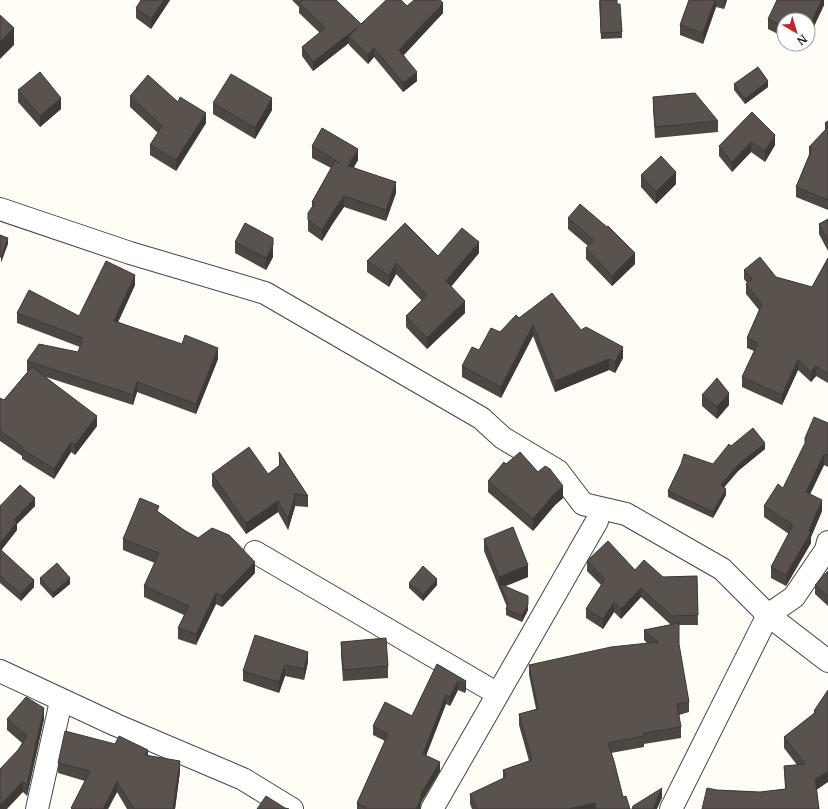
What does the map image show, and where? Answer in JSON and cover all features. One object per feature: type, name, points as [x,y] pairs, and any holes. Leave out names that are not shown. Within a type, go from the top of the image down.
[{"type":"street","points":[[0,209],[130,253],[265,293],[481,418],[504,438],[558,471],[583,504],[626,514],[722,569],[768,615],[828,661]]},
{"type":"street","points":[[432,809],[597,521]]},
{"type":"street","points":[[671,809],[768,615],[794,597],[826,550],[828,542]]},
{"type":"street","points":[[255,552],[498,694]]},
{"type":"street","points":[[0,671],[61,701],[243,779],[292,809]]},
{"type":"street","points":[[37,809],[61,701]]},
{"type":"building","points":[[141,0],[164,0],[151,19],[136,8]]},
{"type":"building","points":[[302,0],[336,0],[361,24],[386,0],[401,0],[407,6],[414,0],[440,0],[443,3],[399,50],[417,72],[403,83],[374,48],[368,55],[349,36],[358,27],[313,62],[302,47],[325,28],[299,3]]},
{"type":"building","points":[[600,0],[617,0],[617,4],[620,4],[622,32],[601,33]]},
{"type":"building","points":[[689,0],[715,0],[703,33],[680,25]]},
{"type":"building","points":[[777,0],[822,0],[816,12],[776,12],[776,23],[768,19]]},
{"type":"building","points":[[0,15],[14,28],[0,42]]},
{"type":"building","points":[[758,67],[768,81],[745,99],[734,84]]},
{"type":"building","points":[[40,72],[61,98],[40,116],[18,90]]},
{"type":"building","points":[[231,74],[272,98],[255,128],[213,103]]},
{"type":"building","points":[[148,75],[178,102],[180,97],[206,113],[176,160],[150,145],[162,126],[130,96]]},
{"type":"building","points":[[695,93],[718,121],[655,127],[653,97]]},
{"type":"building","points":[[752,112],[775,135],[765,151],[751,142],[732,162],[719,146]]},
{"type":"building","points":[[828,127],[828,200],[796,187],[812,149],[809,147]]},
{"type":"building","points":[[322,128],[358,149],[348,166],[396,182],[386,210],[344,196],[322,230],[308,220],[308,213],[315,203],[312,202],[335,161],[340,163],[312,146]]},
{"type":"building","points":[[661,156],[676,172],[656,192],[641,175]]},
{"type":"building","points":[[580,204],[607,227],[608,226],[635,253],[612,276],[586,248],[594,240],[568,218]]},
{"type":"building","points":[[828,219],[828,241],[819,224]]},
{"type":"building","points":[[245,223],[273,238],[273,245],[266,258],[235,242]]},
{"type":"building","points":[[405,223],[438,256],[462,228],[479,242],[446,281],[465,301],[427,338],[406,316],[427,295],[396,263],[389,276],[367,261]]},
{"type":"building","points":[[0,235],[8,238],[1,257],[0,257]]},
{"type":"building","points":[[760,257],[776,277],[812,287],[828,258],[828,374],[816,366],[811,372],[798,360],[782,395],[742,377],[758,343],[747,338],[762,304],[746,284],[752,279],[744,270]]},
{"type":"building","points":[[106,261],[135,275],[114,321],[182,344],[185,335],[218,348],[196,404],[137,382],[133,395],[27,361],[39,344],[78,352],[83,338],[17,313],[29,290],[79,316]]},
{"type":"building","points":[[552,293],[581,330],[586,327],[623,347],[615,362],[609,359],[555,381],[533,325],[501,387],[462,366],[472,347],[479,350],[491,328],[500,332],[516,315],[519,318]]},
{"type":"building","points":[[32,367],[97,416],[75,445],[71,442],[54,469],[22,449],[23,447],[0,431],[0,398],[4,400]]},
{"type":"building","points":[[717,378],[729,393],[717,407],[702,395]]},
{"type":"building","points":[[814,417],[828,423],[828,456],[824,454],[806,492],[822,500],[809,531],[811,532],[786,575],[771,567],[793,525],[764,506],[778,484],[783,488],[805,443],[805,438]]},
{"type":"building","points":[[753,428],[765,443],[738,465],[721,485],[726,489],[713,512],[668,491],[681,464],[684,454],[713,464],[729,444],[731,446]]},
{"type":"building","points":[[249,447],[268,474],[280,465],[279,452],[308,496],[294,494],[295,496],[288,519],[278,501],[246,523],[212,474]]},
{"type":"building","points":[[520,452],[538,472],[545,466],[550,469],[563,486],[555,493],[533,519],[488,481],[504,462],[506,464]]},
{"type":"building","points":[[20,485],[35,498],[14,520],[17,522],[0,544],[0,506]]},
{"type":"building","points":[[140,498],[159,506],[157,511],[198,538],[212,528],[229,535],[255,562],[222,596],[216,593],[196,634],[178,628],[189,606],[144,586],[159,553],[123,539]]},
{"type":"building","points":[[513,527],[528,565],[499,577],[484,539]]},
{"type":"building","points":[[608,541],[635,570],[644,560],[663,577],[697,576],[698,615],[672,616],[641,588],[621,609],[614,602],[603,619],[586,609],[605,579],[587,561]]},
{"type":"building","points":[[0,549],[34,580],[21,594],[0,576]]},
{"type":"building","points":[[57,563],[70,578],[53,593],[40,578]]},
{"type":"building","points":[[423,566],[437,579],[423,595],[409,583]]},
{"type":"building","points":[[828,571],[828,596],[815,585]]},
{"type":"building","points":[[500,584],[528,596],[528,604],[522,616],[506,609],[508,604]]},
{"type":"building","points":[[679,623],[679,644],[689,702],[677,704],[681,727],[644,733],[644,736],[608,743],[623,797],[626,796],[630,809],[596,809],[595,803],[569,809],[477,809],[470,794],[506,777],[503,770],[532,760],[519,714],[538,709],[529,665],[611,647],[658,642],[644,630]]},
{"type":"building","points":[[255,635],[308,652],[304,669],[285,665],[279,682],[243,671]]},
{"type":"building","points":[[386,638],[388,666],[343,670],[341,642]]},
{"type":"building","points":[[437,664],[466,681],[465,684],[458,681],[450,697],[446,695],[423,754],[440,762],[421,794],[420,801],[416,809],[365,809],[366,807],[357,803],[388,734],[373,726],[385,702],[412,716]]},
{"type":"building","points":[[828,690],[828,771],[815,779],[819,809],[702,809],[707,788],[717,790],[760,792],[786,789],[784,766],[805,764],[784,737],[816,712],[814,711]]},
{"type":"building","points":[[26,697],[44,708],[27,785],[23,781],[0,805],[0,769],[18,750],[27,736],[7,719]]},
{"type":"building","points":[[65,731],[115,744],[119,736],[148,750],[145,755],[180,761],[173,809],[134,809],[117,782],[103,809],[71,808],[90,771],[58,763]]},
{"type":"building","points":[[662,788],[653,809],[632,809],[633,806]]},
{"type":"building","points":[[266,796],[285,808],[289,809],[257,809]]}]
